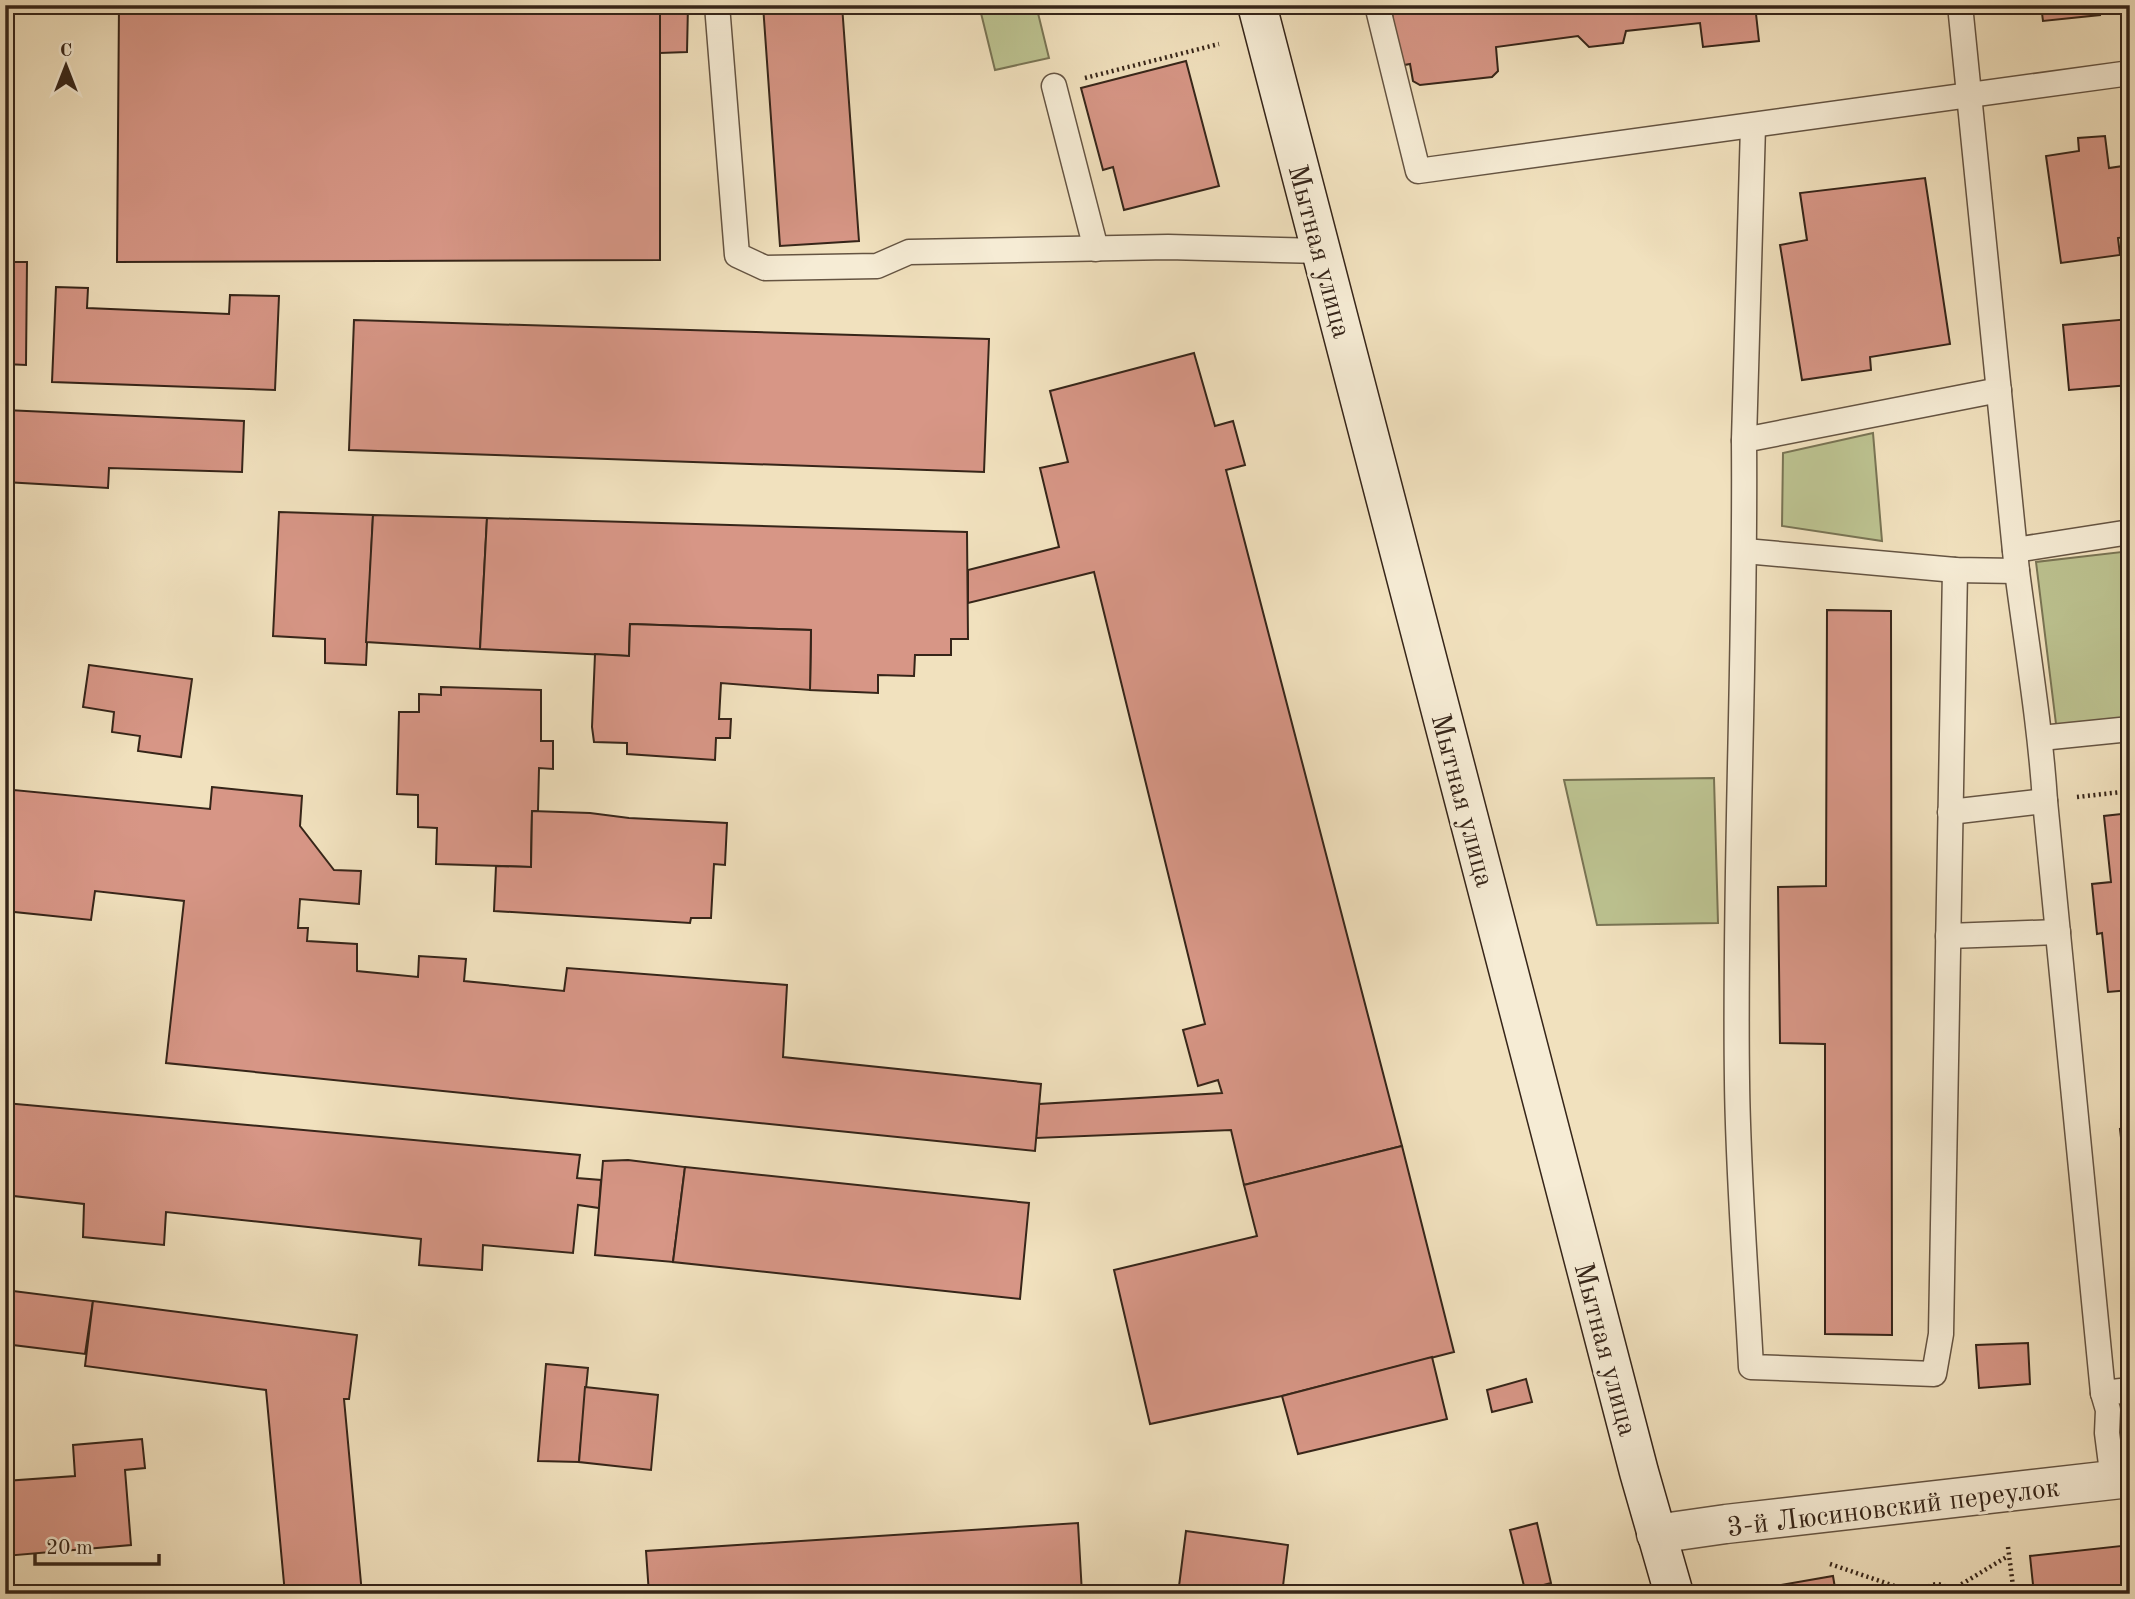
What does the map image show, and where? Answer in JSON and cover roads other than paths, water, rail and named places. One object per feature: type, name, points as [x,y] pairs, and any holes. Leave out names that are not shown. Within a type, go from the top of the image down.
[{"type":"main road","name":"Мытная улица","points":[[1257,5],[1674,1594]]},
{"type":"main road","name":"3-й Люсиновский переулок","points":[[1657,1534],[2121,1479]]},
{"type":"lane","points":[[717,5],[737,256],[765,268],[877,266],[909,252],[1168,247],[1321,251]]},
{"type":"lane","points":[[1377,5],[1418,171],[2130,74]]},
{"type":"lane","points":[[1960,5],[2016,560],[2028,662],[2041,738],[2103,1393],[2108,1410],[2107,1433],[2121,1479]]},
{"type":"lane","points":[[1054,86],[1096,248]]},
{"type":"lane","points":[[1753,126],[1744,440],[1745,551],[1737,920],[1737,1084],[1751,1367],[1934,1374],[1941,1334],[1955,570]]},
{"type":"lane","points":[[1744,440],[1999,390]]},
{"type":"lane","points":[[1745,551],[1955,570],[2016,560],[2130,532]]},
{"type":"lane","points":[[2041,738],[2130,729]]},
{"type":"lane","points":[[1951,811],[2045,801]]},
{"type":"lane","points":[[1948,936],[2058,932]]},
{"type":"lane","points":[[2103,1393],[2130,1390]]}]
